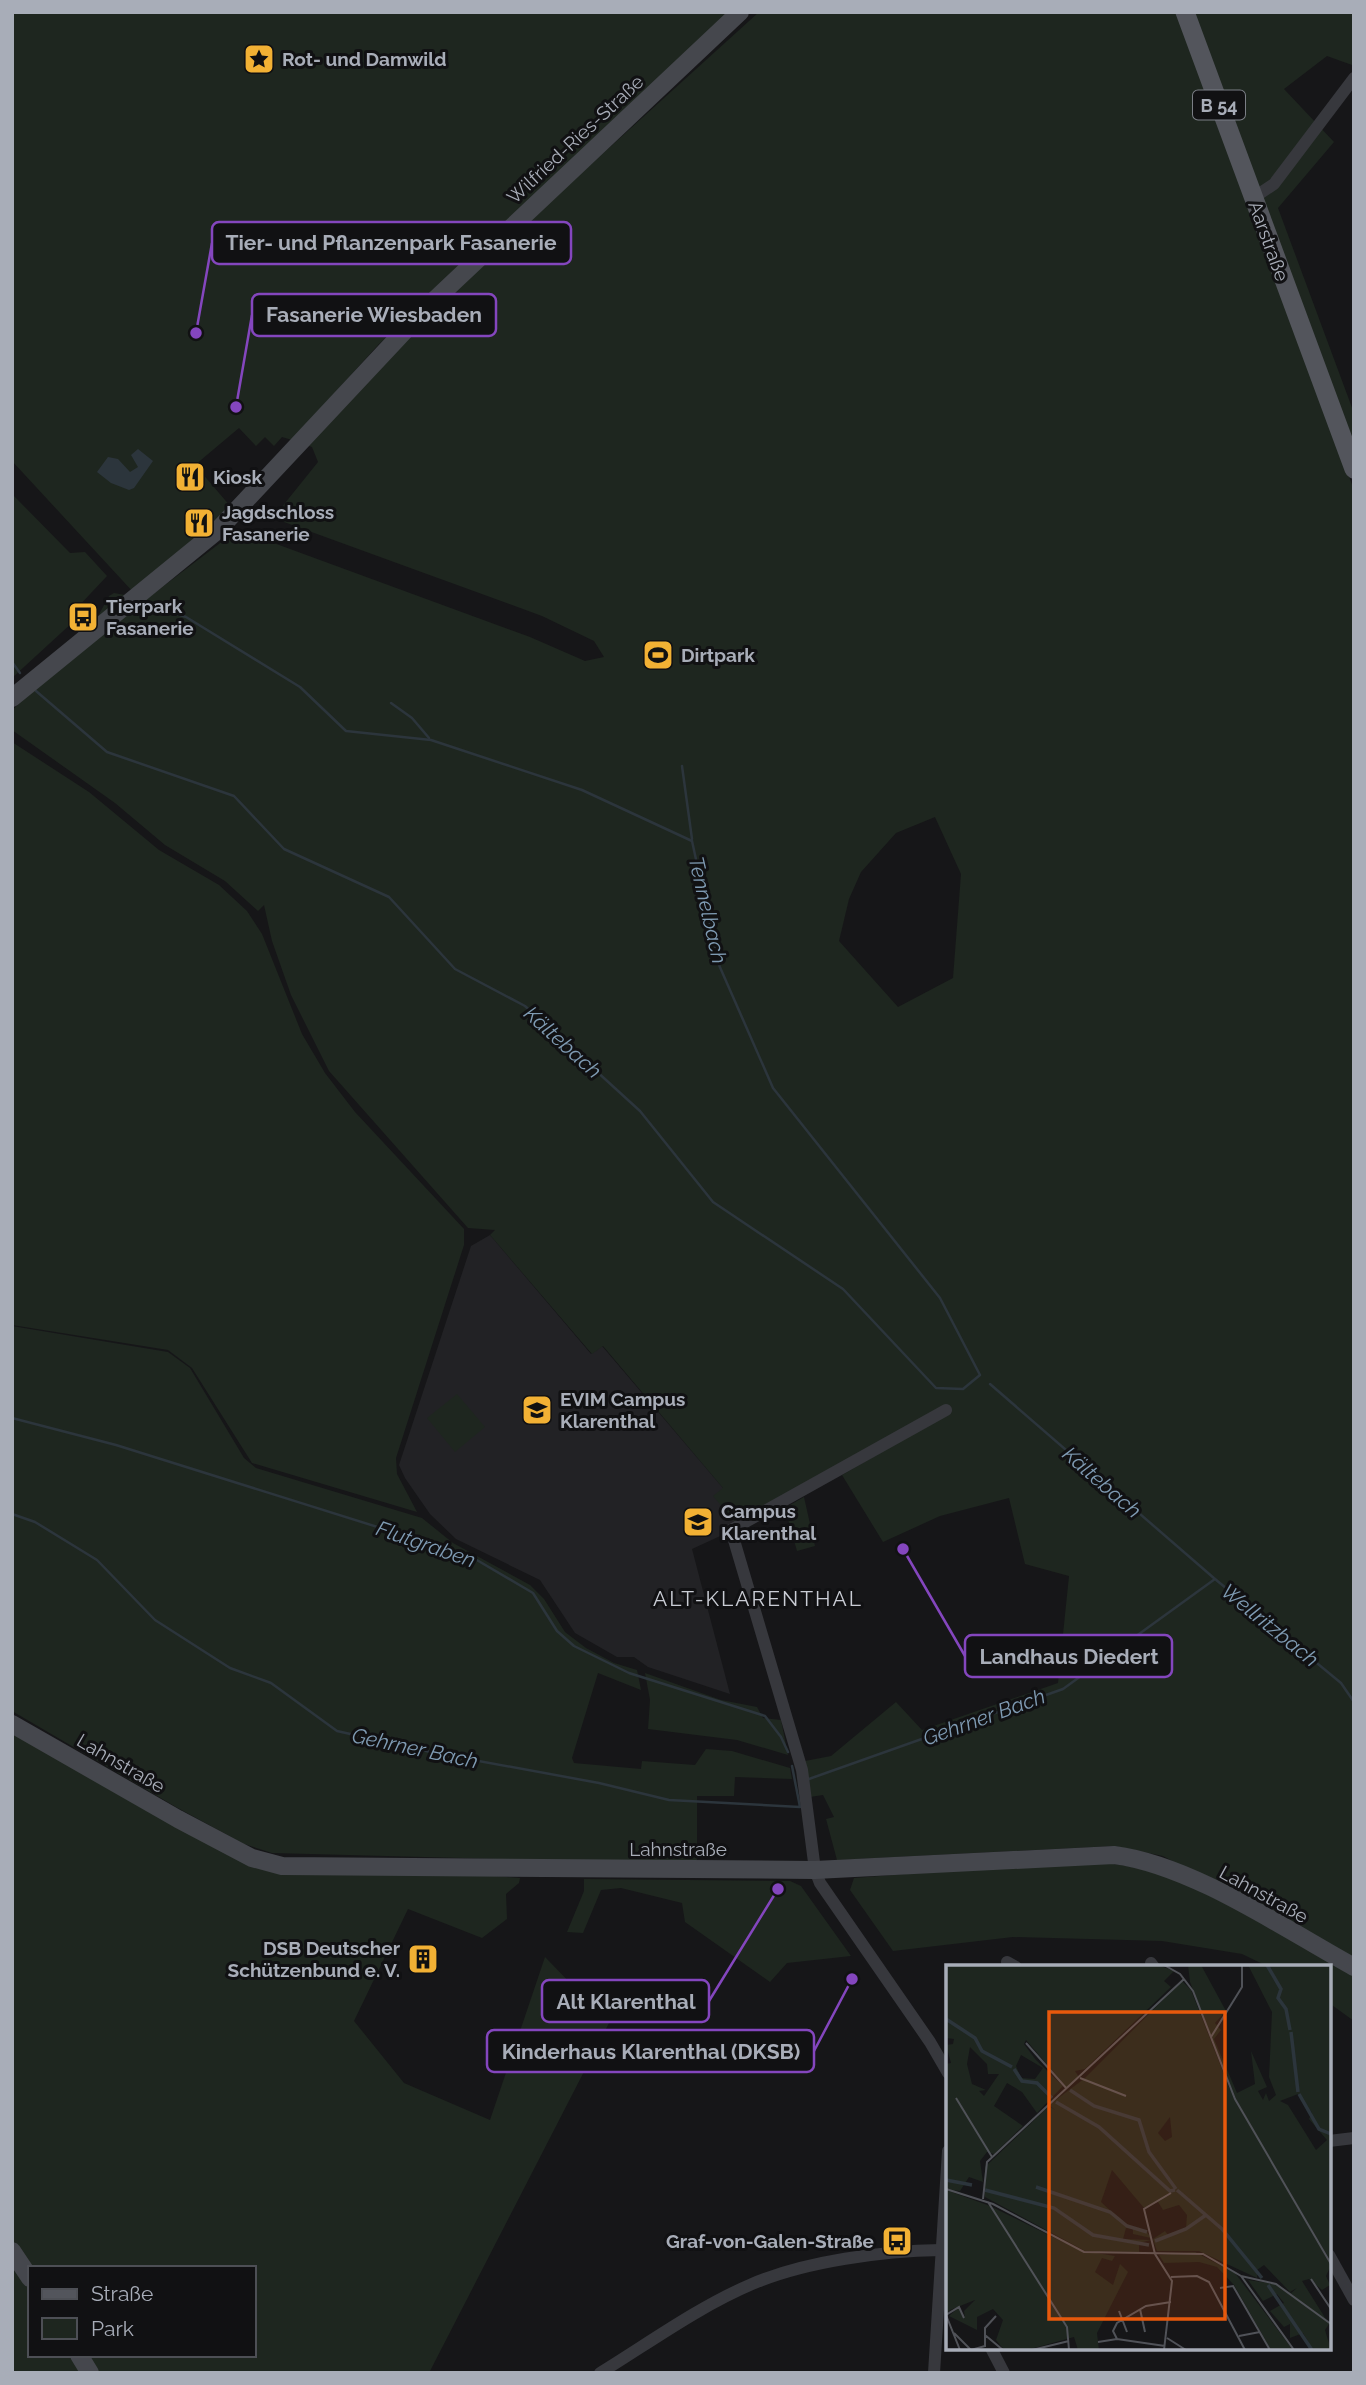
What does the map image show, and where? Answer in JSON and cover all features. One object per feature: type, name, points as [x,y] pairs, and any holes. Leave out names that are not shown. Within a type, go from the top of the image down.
[{"type":"main road","name":"Wilfried-Ries-Straße","points":[[12,698],[218,530],[425,309],[740,12]]},
{"type":"main road","name":"Aarstraße","points":[[1185,12],[1354,469]]},
{"type":"main road","name":"Lahnstraße","points":[[12,1724],[167,1814],[252,1858],[282,1866],[815,1870],[1078,1854],[1125,1857],[1165,1866],[1191,1878],[1354,1967]]},
{"type":"main road","points":[[12,2251],[28,2275]]},
{"type":"main road","points":[[80,2357],[90,2373]]},
{"type":"street","points":[[1253,198],[1274,184],[1354,78]]},
{"type":"street","points":[[944,2059],[835,1908],[815,1870],[802,1770],[731,1530],[946,1410]]},
{"type":"street","points":[[1331,2141],[1354,2138]]},
{"type":"street","points":[[934,2373],[942,2330],[944,2283],[941,2250],[946,2179]]},
{"type":"street","points":[[600,2373],[671,2328],[763,2280],[796,2269],[941,2250]]},
{"type":"street","points":[[1331,2259],[1354,2300]]},
{"type":"street","points":[[991,2350],[1004,2373]]},
{"type":"shaded area","points":[[138,449],[153,461],[134,488],[129,490],[111,483],[97,472],[108,457],[118,459],[130,472],[138,467],[131,455]]},
{"type":"shaded area","name":"EVIM Campus Klarenthal","points":[[490,1235],[591,1354],[602,1346],[723,1488],[736,1523],[729,1532],[692,1549],[730,1694],[648,1667],[634,1657],[617,1657],[575,1633],[540,1580],[456,1539],[430,1514],[405,1478],[399,1465],[471,1246]]},
{"type":"green space","points":[[12,12],[734,12],[379,344],[292,440],[282,437],[274,446],[265,437],[256,446],[239,428],[195,465],[231,507],[134,593],[12,461]]},
{"type":"green space","points":[[759,12],[1177,12],[1354,490],[1354,1958],[1163,1856],[1114,1846],[837,1860],[826,1819],[834,1817],[823,1795],[810,1797],[805,1761],[831,1756],[896,1702],[922,1730],[1058,1683],[1069,1576],[1025,1564],[1009,1498],[940,1516],[883,1542],[842,1475],[949,1413],[736,1523],[713,1496],[723,1488],[603,1346],[592,1354],[490,1235],[495,1230],[468,1228],[329,1071],[291,995],[272,941],[264,905],[258,911],[225,881],[165,845],[115,803],[12,730],[12,710],[90,642],[232,534],[271,542],[530,637],[585,661],[604,657],[594,641],[542,616],[273,518],[318,462],[312,447],[304,444],[461,282]],"holes":[[[935,817],[961,874],[953,978],[898,1007],[839,941],[849,899],[861,872],[896,833]]]},
{"type":"green space","points":[[1194,12],[1354,12],[1352,65],[1327,56],[1284,89],[1334,142],[1278,208],[1354,413],[1354,444]]},
{"type":"green space","points":[[12,494],[70,553],[85,552],[107,576],[75,610],[74,621],[12,678]]},
{"type":"green space","points":[[114,593],[125,595],[91,629],[109,596]]},
{"type":"green space","points":[[12,742],[89,792],[159,850],[219,885],[247,911],[262,934],[302,1034],[325,1073],[355,1112],[464,1229],[464,1245],[396,1458],[397,1474],[417,1512],[252,1463],[192,1368],[168,1350],[12,1325]]},
{"type":"green space","points":[[12,1326],[168,1352],[190,1368],[244,1458],[256,1468],[422,1518],[453,1543],[530,1585],[544,1599],[565,1632],[586,1648],[614,1663],[637,1670],[641,1690],[598,1673],[572,1758],[574,1763],[641,1769],[642,1761],[695,1765],[706,1749],[732,1751],[790,1768],[792,1779],[735,1777],[734,1796],[697,1796],[697,1864],[272,1853],[244,1844],[176,1807],[12,1711]]},
{"type":"green space","points":[[457,1394],[485,1427],[455,1452],[427,1418]]},
{"type":"green space","points":[[804,1497],[815,1546],[797,1551],[785,1508]]},
{"type":"green space","points":[[645,1673],[721,1700],[757,1707],[763,1718],[781,1720],[788,1755],[737,1740],[648,1729],[650,1700]]},
{"type":"green space","points":[[12,1731],[227,1853],[520,1878],[519,1883],[506,1894],[507,1919],[482,1938],[408,1909],[354,2021],[404,2083],[490,2120],[545,1957],[609,2023],[429,2373],[12,2373]]},
{"type":"green space","points":[[1063,1862],[1103,1863],[1154,1873],[1243,1912],[1354,1975],[1354,2021],[1331,2004],[1331,1965],[1265,1965],[1242,1954],[1162,1941],[1013,1937],[893,1951],[850,1890],[854,1878]]},
{"type":"green space","points":[[584,1879],[790,1881],[801,1886],[851,1956],[787,1963],[770,1982],[685,1922],[682,1903],[621,1888],[601,1890],[583,1933],[567,1932],[584,1891]]},
{"type":"waterway","name":"Tennelbach","points":[[36,691],[107,752],[234,796],[284,849],[389,897],[455,969],[525,1006],[640,1111],[713,1202],[843,1289],[936,1388],[963,1389],[980,1375],[940,1298],[773,1088],[719,965],[692,841],[582,790],[431,740],[346,731],[300,687],[186,617],[150,605]]},
{"type":"waterway","name":"Kältebach","points":[[12,662],[20,673]]},
{"type":"waterway","points":[[391,703],[412,718],[429,738]]},
{"type":"waterway","points":[[682,766],[692,839]]},
{"type":"waterway","name":"Kältebach","points":[[990,1384],[1215,1579],[1341,1683],[1354,1702]]},
{"type":"waterway","name":"Flutgraben","points":[[12,1418],[116,1445],[470,1556],[533,1593],[557,1631],[574,1646],[629,1673],[765,1716],[781,1737],[788,1752]]},
{"type":"waterway","name":"Gehrner Bach","points":[[12,1514],[35,1522],[97,1560],[155,1620],[230,1668],[271,1683],[337,1731],[435,1753],[599,1783],[669,1800],[800,1807],[792,1766]]},
{"type":"waterway","name":"Gehrner Bach","points":[[809,1779],[1063,1689],[1215,1579]]},
{"type":"place","name":"Rot- und Damwild","points":[[259,59]]},
{"type":"place","name":"Tier- und Pflanzenpark Fasanerie","points":[[196,333]]},
{"type":"place","name":"Fasanerie Wiesbaden","points":[[236,407]]},
{"type":"place","name":"Kiosk","points":[[190,477]]},
{"type":"place","name":"Jagdschloss Fasanerie","points":[[199,523]]},
{"type":"place","name":"Tierpark Fasanerie","points":[[83,617]]},
{"type":"place","name":"Dirtpark","points":[[658,655]]},
{"type":"place","name":"EVIM Campus Klarenthal","points":[[537,1410]]},
{"type":"place","name":"Campus Klarenthal","points":[[698,1522]]},
{"type":"place","name":"Landhaus Diedert","points":[[903,1549]]},
{"type":"place","name":"Alt Klarenthal","points":[[778,1889]]},
{"type":"place","name":"DSB Deutscher Schützenbund e. V.","points":[[423,1959]]},
{"type":"place","name":"Kinderhaus Klarenthal (DKSB)","points":[[852,1979]]},
{"type":"place","name":"Graf-von-Galen-Straße","points":[[897,2241]]},
{"type":"district","name":"ALT-KLARENTHAL","points":[[758,1598]]},
{"type":"water label","name":"Wellritzbach","points":[[1270,1625]]}]
